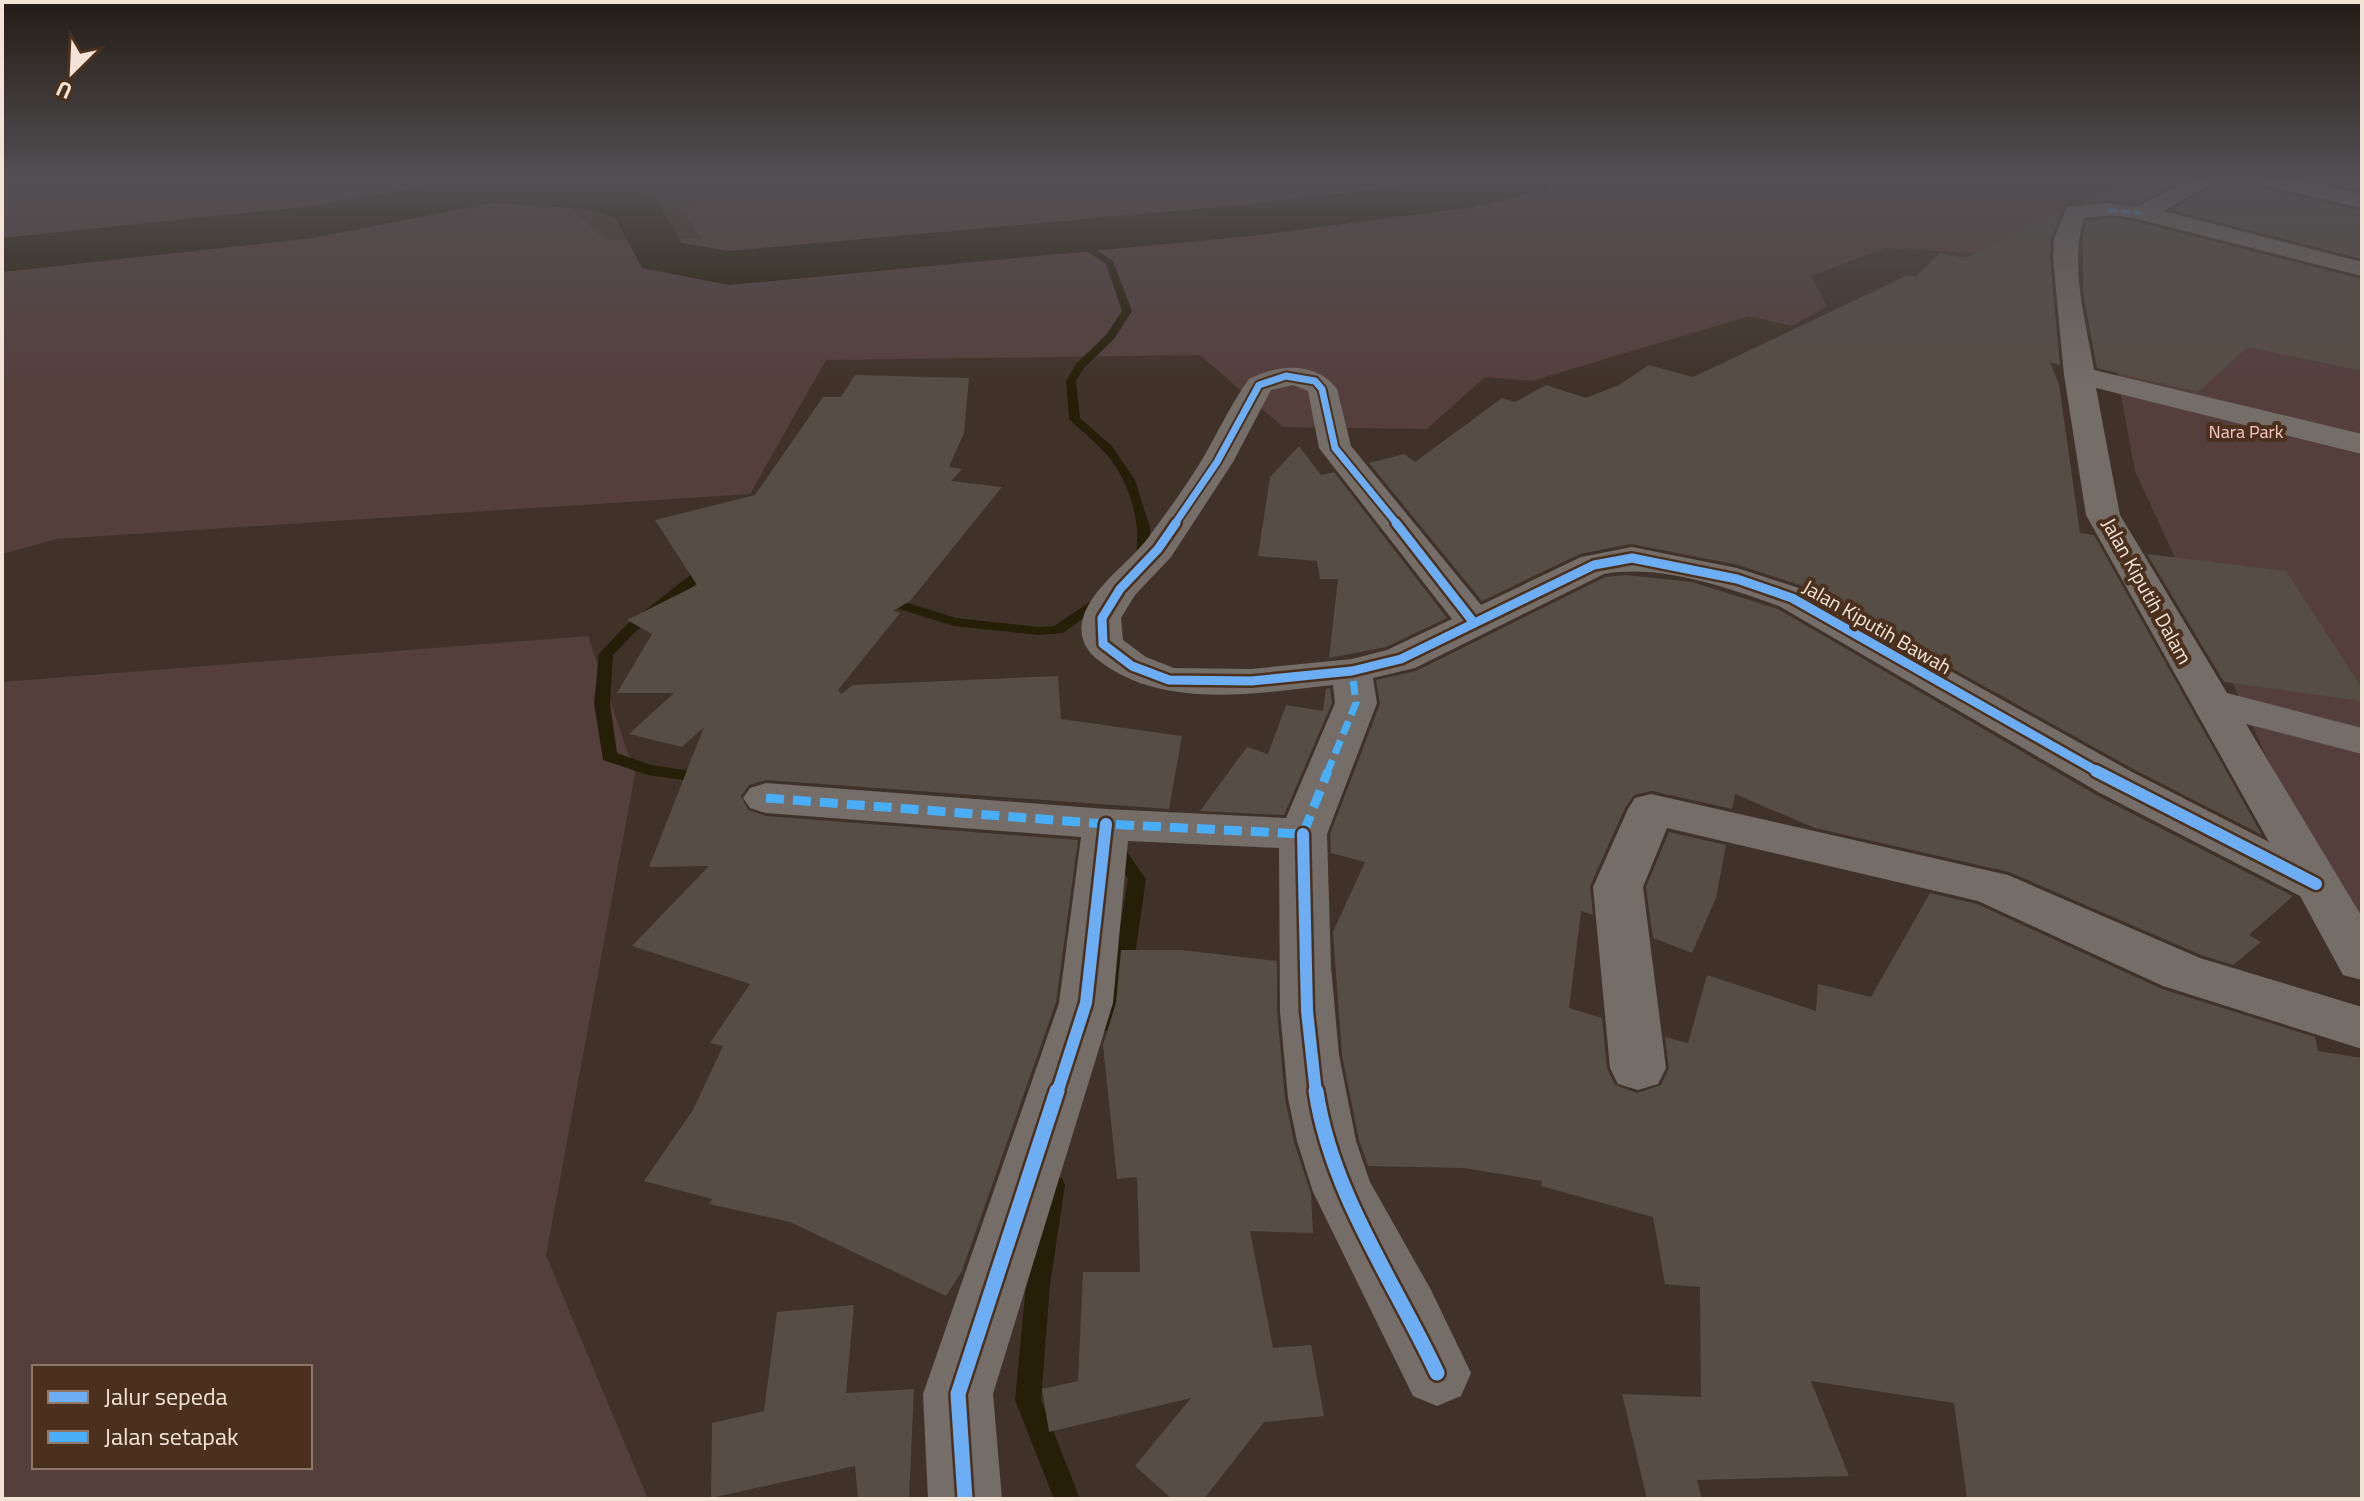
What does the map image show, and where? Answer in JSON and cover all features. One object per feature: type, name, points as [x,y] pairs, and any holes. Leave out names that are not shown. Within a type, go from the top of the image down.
[{"type":"street","name":"Jalan Kiputih Dalam","points":[[2066,249],[2068,300],[2103,515],[2362,961]]},
{"type":"street","points":[[2280,249],[2362,269]]},
{"type":"street","points":[[2079,375],[2362,444]]},
{"type":"street","name":"Jalan Kiputih Bawah","points":[[1474,623],[1335,448],[1322,389],[1315,381],[1301,376],[1269,379],[1259,385],[1217,462],[1158,549],[1120,589],[1102,618],[1103,644],[1132,666],[1169,680],[1251,681],[1352,671],[1401,659],[1594,565],[1632,558],[1737,579],[1792,598],[2219,840],[2316,884]]},
{"type":"street","points":[[1352,671],[1356,703],[1303,834],[1307,970],[1305,1016],[1319,1111],[1341,1184],[1437,1373]]},
{"type":"street","points":[[2209,701],[2362,741]]},
{"type":"street","points":[[766,798],[1106,824],[1303,834]]},
{"type":"street","points":[[1638,1068],[1618,887],[1651,809],[1991,887],[2182,972],[2362,1028]]},
{"type":"street","points":[[965,1499],[958,1394],[1086,1003],[1106,824]]},
{"type":"green space","points":[[2,249],[1882,249],[1811,276],[1827,306],[1792,326],[1749,316],[1532,381],[1485,377],[1427,429],[1283,427],[1200,355],[826,360],[750,494],[57,539],[2,554]]},
{"type":"green space","points":[[1902,249],[2047,249],[2044,258]]},
{"type":"green space","name":"Nara Park","points":[[2101,288],[2362,333],[2362,952],[2355,949],[2135,471]]},
{"type":"green space","points":[[588,636],[635,774],[546,1255],[648,1499],[2,1499],[2,682]]},
{"type":"building","points":[[1984,249],[2050,249],[2060,365],[2050,362],[2059,384],[2080,533],[2094,535],[2262,835],[2133,769],[1806,587],[1738,565],[1631,544],[1580,554],[1482,601],[1369,463],[1404,454],[1415,462],[1502,398],[1515,402],[1546,385],[1586,398],[1619,385],[1649,365],[1693,377],[1908,275],[1916,277],[1940,253],[1966,258]]},
{"type":"building","points":[[2083,249],[2244,249],[2362,279],[2362,371],[2248,347],[2198,392],[2097,368],[2083,293]]},
{"type":"building","points":[[2323,249],[2362,249],[2362,259]]},
{"type":"building","points":[[855,375],[969,378],[964,433],[949,467],[962,469],[951,481],[1002,487],[910,601],[893,611],[900,613],[838,690],[841,694],[853,685],[1058,676],[1061,719],[1182,736],[1169,809],[766,780],[749,785],[741,796],[748,810],[766,816],[1078,840],[1056,1002],[962,1271],[946,1296],[790,1222],[709,1204],[712,1199],[644,1181],[693,1110],[723,1046],[710,1043],[750,984],[632,946],[709,866],[649,867],[704,727],[682,747],[629,734],[674,693],[617,693],[652,634],[627,620],[697,585],[655,520],[755,495],[823,397],[841,397]]},
{"type":"building","points":[[1299,446],[1321,475],[1334,472],[1447,618],[1386,647],[1329,658],[1338,579],[1320,579],[1317,561],[1258,556],[1270,477]]},
{"type":"building","points":[[2147,554],[2286,571],[2362,688],[2362,701],[2224,682]]},
{"type":"building","points":[[1626,575],[1692,582],[1778,609],[2098,796],[2293,896],[2249,935],[2261,942],[2233,965],[2201,955],[2009,872],[1815,828],[1735,794],[1732,809],[1652,791],[1634,795],[1625,808],[1590,886],[1593,915],[1581,911],[1569,1008],[1602,1018],[1607,1068],[1615,1085],[1637,1093],[1661,1085],[1669,1068],[1665,1037],[1688,1043],[1707,975],[1816,1011],[1818,984],[1871,997],[1930,893],[1977,904],[2162,989],[2315,1037],[2318,1051],[2362,1058],[2362,1499],[1967,1499],[1954,1403],[1811,1381],[1849,1476],[1697,1480],[1702,1499],[1647,1499],[1622,1394],[1701,1397],[1700,1287],[1665,1284],[1653,1217],[1541,1186],[1542,1181],[1464,1168],[1368,1166],[1359,1140],[1342,1055],[1333,932],[1365,862],[1331,853],[1330,834],[1380,704],[1376,680],[1416,671],[1605,577]]},
{"type":"building","points":[[1330,688],[1332,703],[1284,815],[1200,811],[1247,747],[1268,754],[1286,705],[1323,711],[1326,689]]},
{"type":"building","points":[[1669,832],[1726,845],[1716,898],[1692,953],[1653,938],[1646,887]]},
{"type":"building","points":[[1121,950],[1182,950],[1277,961],[1277,1011],[1285,1099],[1294,1142],[1311,1194],[1313,1233],[1250,1231],[1273,1348],[1311,1345],[1324,1416],[1264,1422],[1204,1499],[1172,1499],[1135,1466],[1191,1398],[1049,1432],[1042,1389],[1078,1381],[1083,1272],[1140,1272],[1137,1177],[1117,1179],[1103,1045],[1116,1003]]},
{"type":"building","points":[[854,1305],[846,1393],[914,1389],[909,1499],[858,1499],[855,1466],[711,1498],[712,1423],[764,1411],[777,1312]]},
{"type":"waterway","points":[[2,255],[58,249]]},
{"type":"waterway","points":[[658,249],[662,256],[729,268],[935,249]]},
{"type":"waterway","points":[[1090,249],[1110,263],[1127,311],[1110,337],[1080,366],[1071,381],[1075,419],[1116,458],[1129,480],[1143,528],[1142,559]]},
{"type":"waterway","points":[[705,778],[648,770],[609,756],[602,703],[606,654],[630,629],[694,579],[713,573]]},
{"type":"waterway","points":[[882,599],[954,622],[1039,631],[1058,630],[1103,597]]},
{"type":"waterway","points":[[1105,1023],[1121,983],[1137,879],[1119,853],[1111,849]]},
{"type":"waterway","points":[[1054,1185],[1038,1285],[1028,1400],[1067,1499]]},
{"type":"marked path","points":[[766,798],[1106,824],[1303,834],[1356,703],[1352,671]]},
{"type":"cycle path","points":[[1474,623],[1335,448],[1322,389],[1315,381],[1293,376],[1279,377],[1259,385],[1217,462],[1158,549],[1120,589],[1102,618],[1103,644],[1132,666],[1169,680],[1251,681],[1352,671],[1401,659],[1594,565],[1632,558],[1737,579],[1792,598],[2116,783],[2316,884]]},
{"type":"cycle path","points":[[965,1499],[958,1394],[1086,1003],[1106,824]]},
{"type":"cycle path","points":[[1303,834],[1307,1011],[1317,1098],[1326,1141],[1344,1192],[1437,1373]]}]
